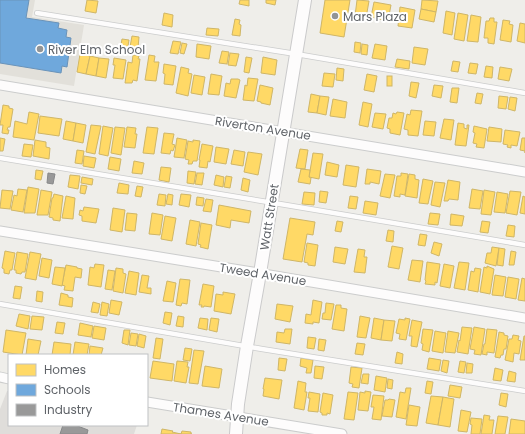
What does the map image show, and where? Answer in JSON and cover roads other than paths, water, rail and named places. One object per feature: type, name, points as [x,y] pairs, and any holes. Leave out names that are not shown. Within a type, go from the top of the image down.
[{"type":"main road","name":"Watt Street","points":[[236,434],[236,417],[247,346],[305,0]]},
{"type":"street","name":"Riverton Avenue","points":[[0,85],[525,172]]},
{"type":"street","name":"Tweed Avenue","points":[[0,231],[525,318]]},
{"type":"street","name":"Thames Avenue","points":[[148,402],[342,434]]},
{"type":"lane","points":[[37,13],[296,54],[525,93]]},
{"type":"lane","points":[[0,158],[525,245]]},
{"type":"lane","points":[[0,304],[525,391]]},
{"type":"place","name":"Mars Plaza","points":[[335,16]]},
{"type":"place","name":"River Elm School","points":[[40,49]]}]
